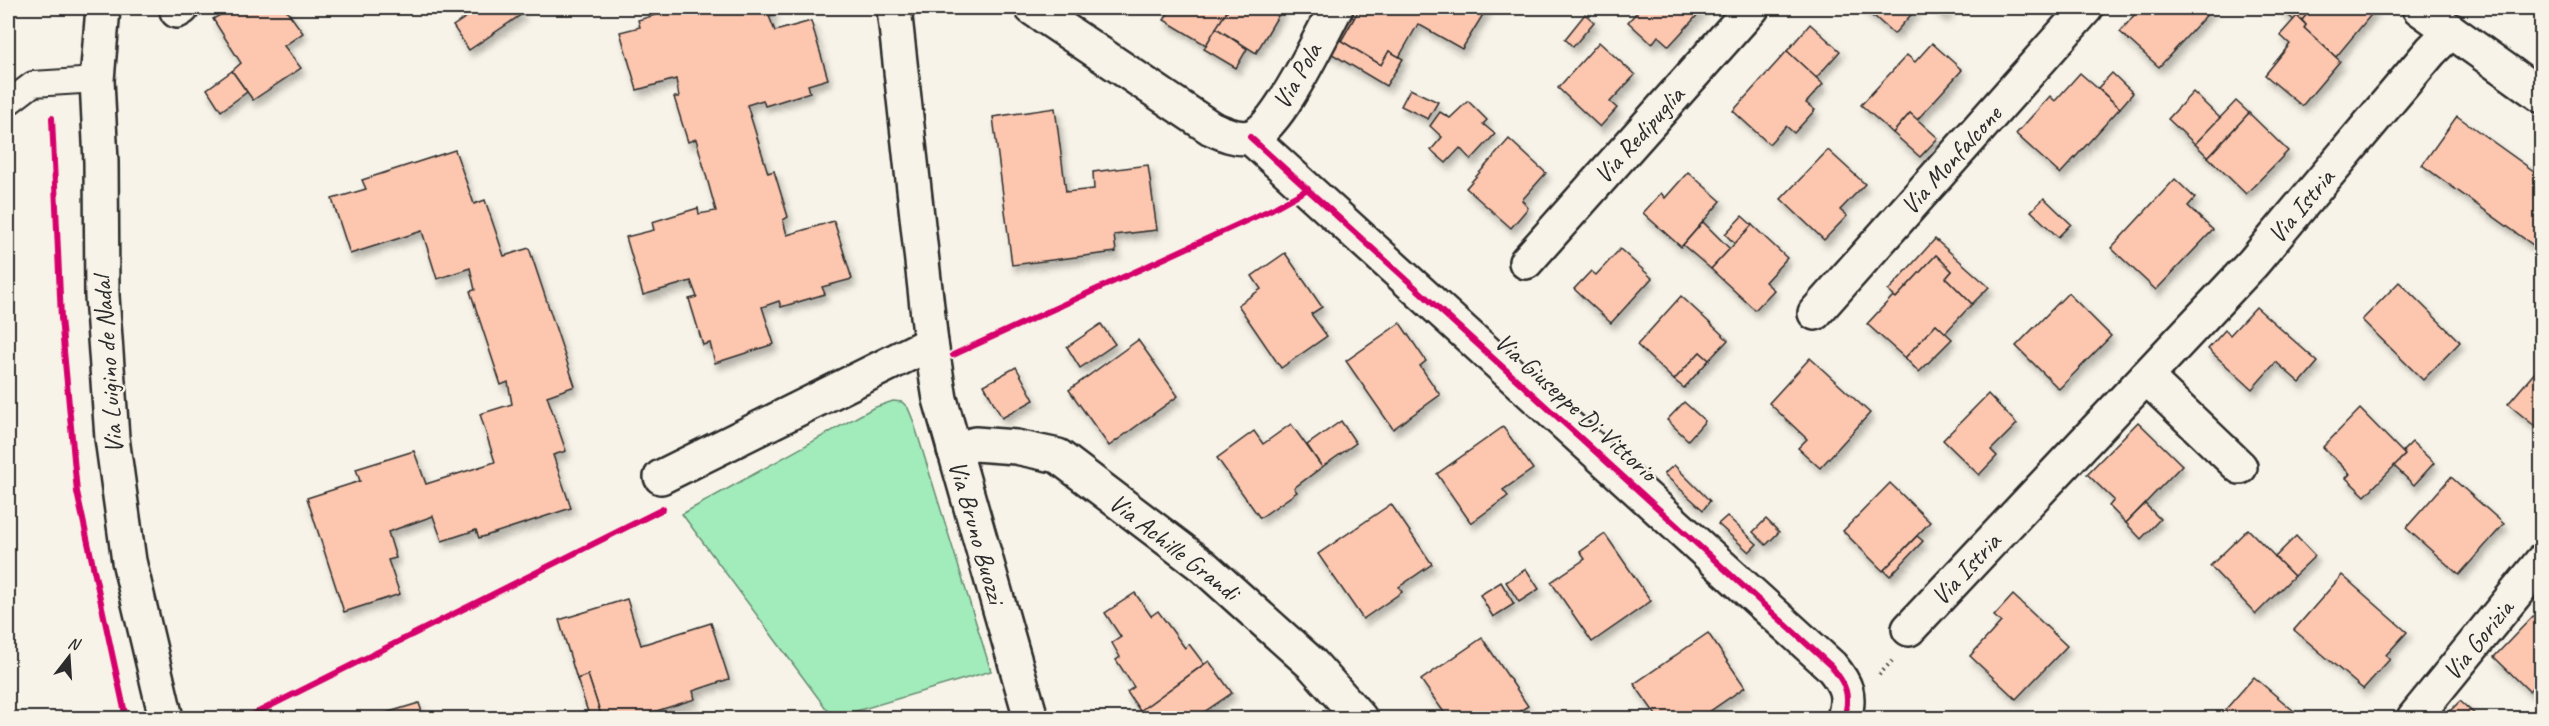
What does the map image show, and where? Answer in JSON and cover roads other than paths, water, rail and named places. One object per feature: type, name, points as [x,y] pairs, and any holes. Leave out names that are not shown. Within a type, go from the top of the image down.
[{"type":"street","name":"Via Luigino de Nadal","points":[[103,8],[97,80],[102,162],[102,296],[112,438],[129,561],[166,718]]},
{"type":"street","points":[[1032,8],[1210,128],[1239,138],[1250,137]]},
{"type":"street","name":"Via Pola","points":[[1250,137],[1269,124],[1283,104],[1336,8]]},
{"type":"street","name":"Via Redipuglia","points":[[1526,262],[1752,8]]},
{"type":"street","name":"Via Monfalcone","points":[[1815,313],[2086,8]]},
{"type":"street","points":[[2419,8],[2541,96]]},
{"type":"street","name":"Via Bruno Buozzi","points":[[898,14],[931,343],[940,399],[1031,718]]},
{"type":"street","name":"Via Istria","points":[[1903,643],[2253,263],[2431,51],[2451,31]]},
{"type":"street","name":"Via Giuseppe Di Vittorio","points":[[1250,137],[1831,666],[1842,679],[1848,692],[1848,705],[1844,718]]},
{"type":"street","points":[[661,477],[931,343]]},
{"type":"street","points":[[2146,377],[2240,467]]},
{"type":"street","name":"Via Achille Grandi","points":[[954,450],[975,444],[1016,447],[1058,456],[1203,566],[1312,664],[1359,718]]},
{"type":"street","name":"Via Gorizia","points":[[2414,718],[2541,561]]},
{"type":"lane","points":[[8,103],[33,84],[97,80]]}]
